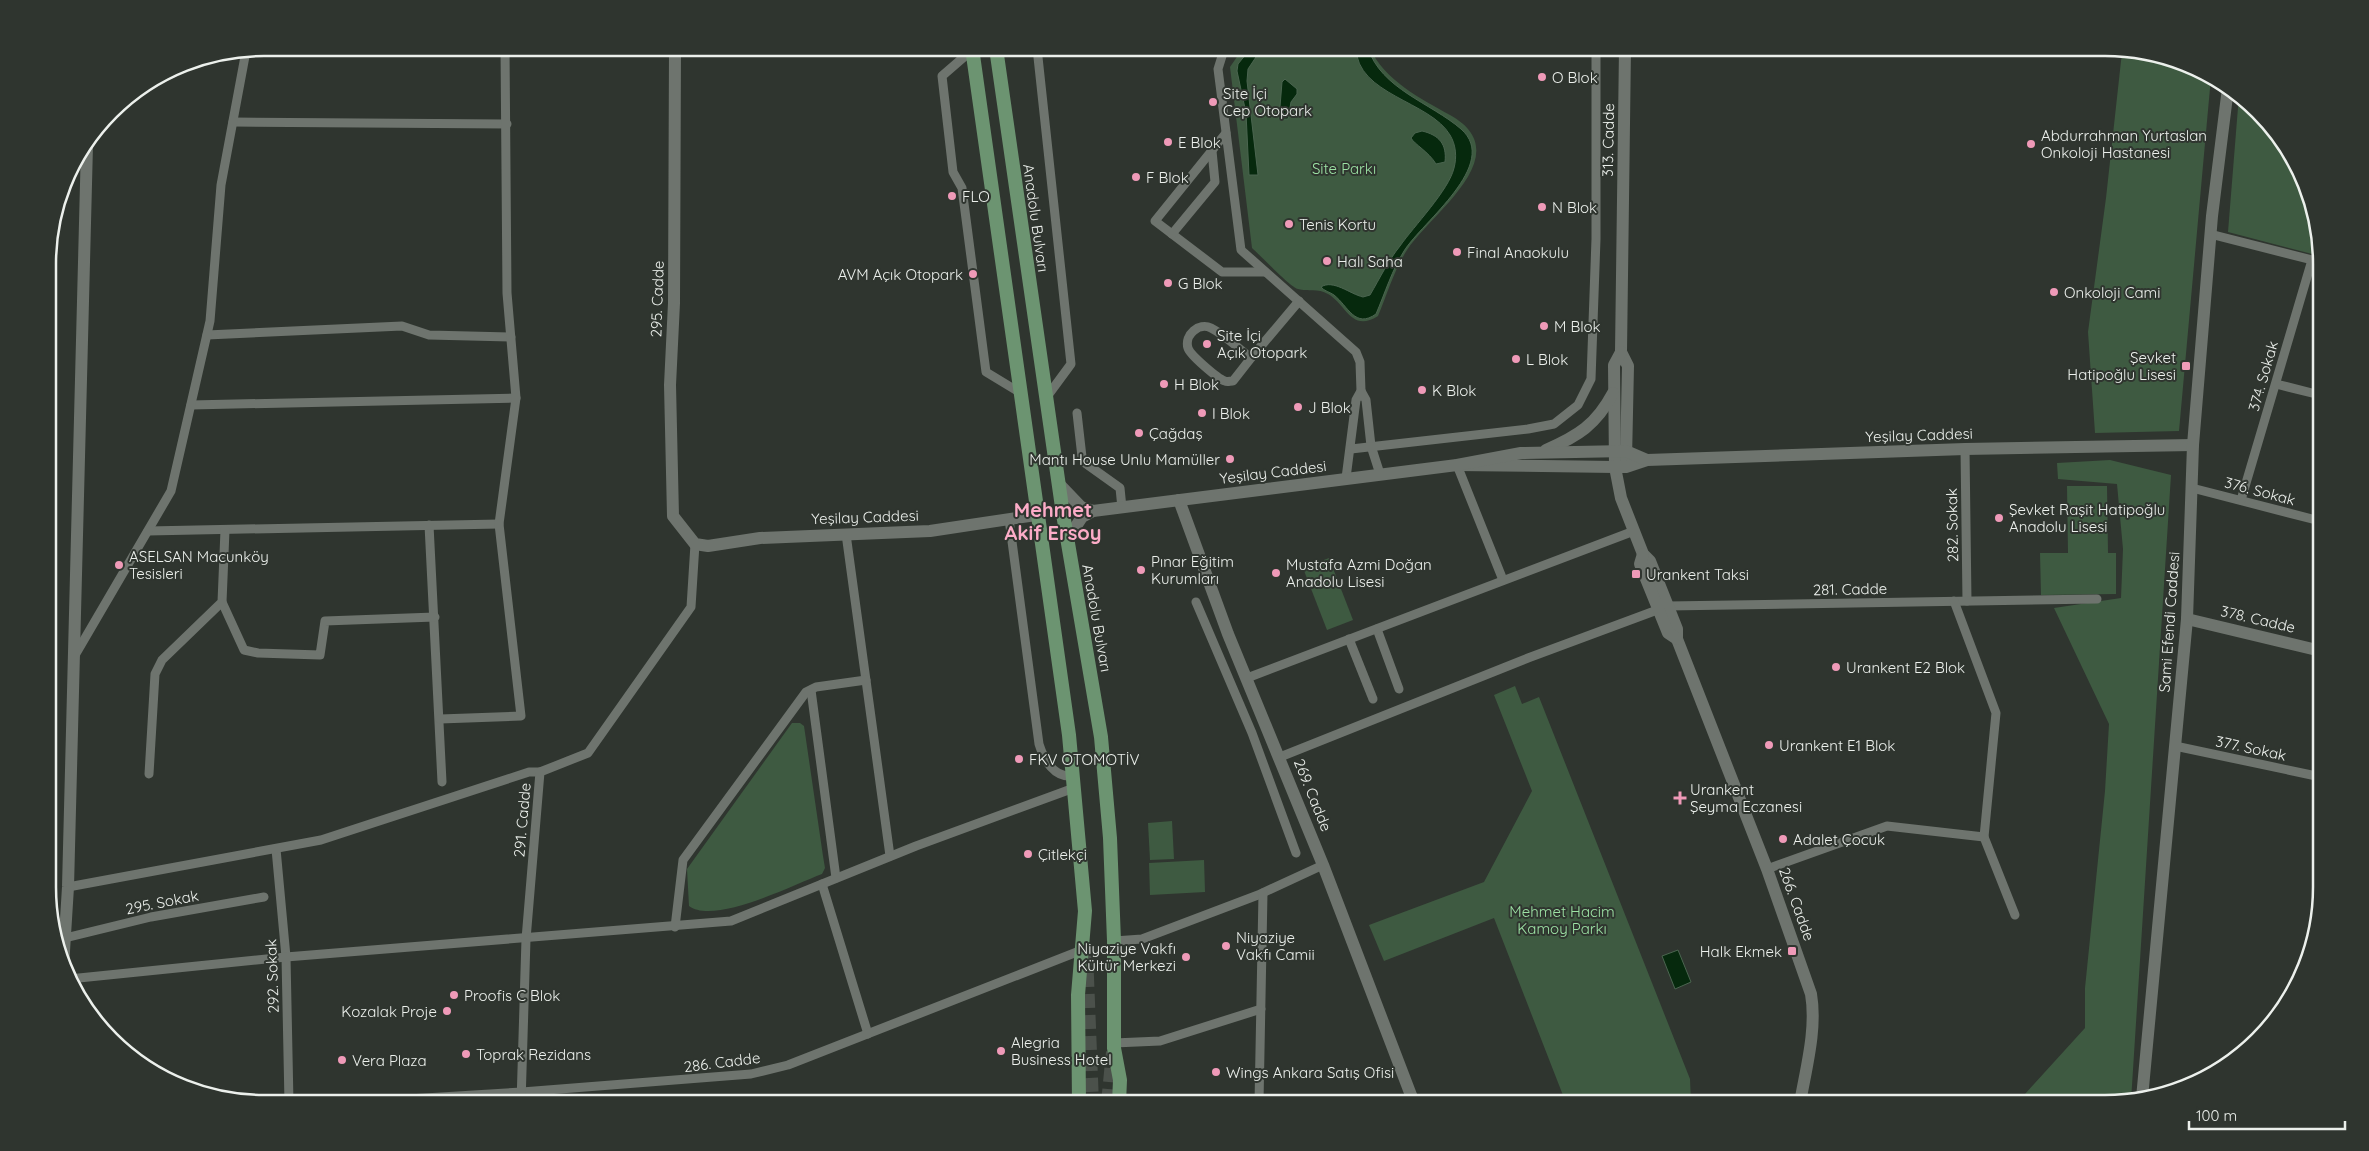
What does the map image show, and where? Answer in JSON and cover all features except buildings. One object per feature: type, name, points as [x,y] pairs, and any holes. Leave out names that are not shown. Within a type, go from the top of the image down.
[{"type":"main road","name":"295. Cadde","points":[[675,56],[674,303],[670,384],[673,516],[694,544]]},
{"type":"main road","points":[[973,56],[1036,515],[1054,624],[1073,782],[1085,911],[1078,995],[1079,1095]]},
{"type":"main road","name":"Anadolu Bulvarı","points":[[997,56],[1058,483],[1101,737],[1110,838],[1114,941],[1114,1046],[1120,1080],[1119,1095]]},
{"type":"main road","name":"313. Cadde","points":[[1620,459],[1614,391],[1614,366],[1621,352],[1625,56]]},
{"type":"main road","name":"Sami Efendi Caddesi","points":[[2143,1091],[2187,619],[2193,445],[2210,234],[2227,96]]},
{"type":"main road","points":[[64,946],[68,887],[87,156]]},
{"type":"main road","name":"313. Cadde","points":[[1620,459],[1628,366],[1621,352]]},
{"type":"main road","points":[[1541,452],[1577,436],[1605,408],[1614,391]]},
{"type":"main road","name":"Yeşilay Caddesi","points":[[1457,466],[1501,456],[1541,452],[1647,460],[1965,449],[2193,445]]},
{"type":"main road","name":"Yeşilay Caddesi","points":[[1093,511],[1346,478],[1457,466],[1620,459]]},
{"type":"main road","name":"266. Cadde","points":[[1620,459],[1618,485],[1643,554],[1640,564],[1677,629],[1677,639],[1767,869],[1804,972],[1813,1006],[1801,1095]]},
{"type":"main road","points":[[1058,483],[1081,506],[1093,511]]},
{"type":"main road","name":"269. Cadde","points":[[1179,500],[1247,678],[1324,865],[1411,1095]]},
{"type":"main road","points":[[1067,540],[1082,517],[1093,511]]},
{"type":"main road","name":"Yeşilay Caddesi","points":[[694,544],[708,546],[760,538],[930,531],[1036,515]]},
{"type":"main road","name":"378. Cadde","points":[[2187,619],[2313,649]]},
{"type":"street","points":[[440,719],[521,716],[500,524],[516,398],[507,293],[505,56]]},
{"type":"street","points":[[964,56],[942,76],[953,172],[962,188],[986,372],[1019,392]]},
{"type":"street","points":[[1038,56],[1071,364],[1046,398]]},
{"type":"street","points":[[1222,56],[1218,69],[1241,250],[1356,352],[1360,362],[1361,391],[1366,400],[1371,446],[1380,474]]},
{"type":"street","points":[[1351,449],[1528,429],[1554,424],[1578,405],[1591,380],[1596,239],[1596,56]]},
{"type":"street","points":[[74,657],[171,491],[210,321],[221,185],[245,57]]},
{"type":"street","points":[[233,122],[507,124]]},
{"type":"street","points":[[1226,133],[1155,221],[1222,272],[1265,272]]},
{"type":"street","points":[[1172,234],[1215,182],[1212,151]]},
{"type":"street","points":[[2210,234],[2313,260]]},
{"type":"street","name":"374. Sokak","points":[[2241,500],[2313,270]]},
{"type":"street","points":[[1251,358],[1211,328],[1202,326],[1196,328],[1189,338],[1187,346],[1191,354],[1224,381],[1232,381],[1299,301]]},
{"type":"street","points":[[207,335],[402,326],[429,335],[511,337]]},
{"type":"street","points":[[2276,384],[2313,393]]},
{"type":"street","points":[[1346,478],[1356,400],[1361,391]]},
{"type":"street","points":[[190,406],[516,398]]},
{"type":"street","points":[[1077,413],[1082,457],[1085,463],[1120,488],[1122,508]]},
{"type":"street","name":"282. Sokak","points":[[1965,449],[1967,601]]},
{"type":"street","points":[[1457,466],[1503,580]]},
{"type":"street","name":"376. Sokak","points":[[2192,488],[2313,519]]},
{"type":"street","points":[[1009,519],[1040,744],[1044,757],[1054,770],[1073,782]]},
{"type":"street","points":[[148,531],[500,524]]},
{"type":"street","points":[[429,525],[442,782]]},
{"type":"street","points":[[225,530],[222,602],[244,650],[258,653],[320,655],[325,621],[434,617]]},
{"type":"street","points":[[1247,678],[1634,531]]},
{"type":"street","points":[[846,534],[890,856]]},
{"type":"street","name":"291. Cadde","points":[[522,1095],[526,939],[540,772],[588,753],[690,607],[694,544]]},
{"type":"street","name":"281. Cadde","points":[[1663,607],[2097,599]]},
{"type":"street","points":[[1954,601],[1996,713],[1984,837],[2015,915]]},
{"type":"street","points":[[149,774],[155,674],[158,666],[222,602]]},
{"type":"street","points":[[1196,602],[1252,733],[1296,853]]},
{"type":"street","points":[[1280,757],[1663,607]]},
{"type":"street","points":[[1377,629],[1399,689]]},
{"type":"street","points":[[1350,639],[1373,699]]},
{"type":"street","points":[[675,927],[683,860],[806,692],[816,687],[866,680]]},
{"type":"street","points":[[811,690],[836,878]]},
{"type":"street","points":[[1252,733],[1267,727]]},
{"type":"street","name":"377. Sokak","points":[[2174,746],[2313,775]]},
{"type":"street","points":[[68,887],[321,840],[529,772],[540,772]]},
{"type":"street","points":[[77,977],[286,957],[675,927],[730,921],[1073,782]]},
{"type":"street","points":[[1767,869],[1887,826],[1984,837]]},
{"type":"street","name":"292. Sokak","points":[[276,849],[286,957],[289,1095]]},
{"type":"street","points":[[1114,941],[1142,939],[1263,893],[1324,865]]},
{"type":"street","points":[[822,884],[868,1034]]},
{"type":"street","points":[[1259,1095],[1263,893]]},
{"type":"street","name":"295. Sokak","points":[[65,938],[151,917],[264,897]]},
{"type":"street","name":"286. Cadde","points":[[477,1095],[751,1074],[788,1066],[1082,950]]},
{"type":"street","points":[[1114,1046],[1160,1041],[1261,1010]]},
{"type":"green space","name":"Site Parkı","points":[[1238,56],[1374,56],[1384,70],[1404,88],[1450,115],[1469,130],[1476,147],[1473,165],[1464,183],[1407,250],[1394,274],[1378,316],[1369,320],[1361,321],[1355,319],[1328,294],[1294,287],[1252,248],[1230,67]]},
{"type":"green space","points":[[2121,57],[2146,60],[2172,67],[2210,85],[2179,431],[2095,433],[2088,332],[2106,198]]},
{"type":"green space","points":[[2238,105],[2252,117],[2270,138],[2285,160],[2297,184],[2309,223],[2312,254],[2228,232]]},
{"type":"green space","points":[[2110,460],[2171,475],[2132,1093],[2105,1095],[2025,1094],[2085,1028],[2085,988],[2105,791],[2109,724],[2054,608],[2121,598],[2123,549],[2117,484],[2058,479],[2057,463]]},
{"type":"green space","points":[[2067,486],[2107,486],[2108,553],[2116,553],[2116,594],[2041,595],[2040,553],[2068,553]]},
{"type":"green space","points":[[1329,558],[1353,620],[1327,630],[1303,568]]},
{"type":"green space","name":"Mehmet Hacim Kamoy Parkı","points":[[1515,686],[1522,704],[1539,697],[1690,1079],[1691,1095],[1563,1095],[1494,918],[1384,961],[1369,925],[1484,882],[1532,791],[1494,695]]},
{"type":"green space","points":[[792,723],[800,723],[804,726],[825,868],[822,874],[774,894],[734,907],[716,911],[701,911],[689,906],[687,869]]},
{"type":"green space","points":[[1172,821],[1174,859],[1150,860],[1148,823]]},
{"type":"green space","points":[[1204,860],[1205,892],[1150,895],[1149,863]]},
{"type":"shaded area","points":[[1244,56],[1257,56],[1248,69],[1247,81],[1258,175],[1249,175],[1246,113],[1237,71],[1238,64]]},
{"type":"shaded area","points":[[1358,56],[1371,56],[1374,62],[1395,85],[1461,129],[1471,143],[1471,159],[1465,175],[1454,192],[1404,251],[1392,274],[1376,314],[1363,319],[1352,314],[1334,295],[1321,287],[1331,285],[1363,297],[1370,295],[1396,252],[1445,187],[1451,177],[1456,155],[1450,135],[1440,123],[1381,87],[1368,77],[1360,64]]},
{"type":"shaded area","points":[[1285,79],[1297,89],[1297,94],[1291,102],[1288,119],[1279,119],[1282,82]]},
{"type":"shaded area","points":[[1422,131],[1433,135],[1441,141],[1445,150],[1445,162],[1436,164],[1411,138],[1415,133]]},
{"type":"shaded area","points":[[1678,950],[1691,982],[1675,989],[1662,956]]},
{"type":"tunnel","points":[[1086,952],[1092,1095]]},
{"type":"tunnel","points":[[1109,1095],[1113,1052]]},
{"type":"place","name":"O Blok","points":[[1542,77]]},
{"type":"place","name":"Site İçi Cep Otopark","points":[[1213,102]]},
{"type":"place","name":"E Blok","points":[[1168,142]]},
{"type":"place","name":"Abdurrahman Yurtaslan Onkoloji Hastanesi","points":[[2031,144]]},
{"type":"place","name":"F Blok","points":[[1136,177]]},
{"type":"place","name":"FLO","points":[[952,196]]},
{"type":"place","name":"N Blok","points":[[1542,207]]},
{"type":"place","name":"Tenis Kortu","points":[[1289,224]]},
{"type":"place","name":"Final Anaokulu","points":[[1457,252]]},
{"type":"place","name":"Halı Saha","points":[[1327,261]]},
{"type":"place","name":"AVM Açık Otopark","points":[[973,274]]},
{"type":"place","name":"G Blok","points":[[1168,283]]},
{"type":"place","name":"Onkoloji Cami","points":[[2054,292]]},
{"type":"place","name":"M Blok","points":[[1544,326]]},
{"type":"place","name":"Site İçi Açık Otopark","points":[[1207,344]]},
{"type":"place","name":"L Blok","points":[[1516,359]]},
{"type":"place","name":"Şevket Hatipoğlu Lisesi","points":[[2186,366]]},
{"type":"place","name":"H Blok","points":[[1164,384]]},
{"type":"place","name":"K Blok","points":[[1422,390]]},
{"type":"place","name":"J Blok","points":[[1298,407]]},
{"type":"place","name":"I Blok","points":[[1202,413]]},
{"type":"place","name":"Çağdaş","points":[[1139,433]]},
{"type":"place","name":"Mantı House Unlu Mamüller","points":[[1230,459]]},
{"type":"place","name":"Şevket Raşit Hatipoğlu Anadolu Lisesi","points":[[1999,518]]},
{"type":"place","name":"ASELSAN Macunköy Tesisleri","points":[[119,565]]},
{"type":"place","name":"Pınar Eğitim Kurumları","points":[[1141,570]]},
{"type":"place","name":"Mustafa Azmi Doğan Anadolu Lisesi","points":[[1276,573]]},
{"type":"place","name":"Urankent Taksi","points":[[1636,574]]},
{"type":"place","name":"Urankent E2 Blok","points":[[1836,667]]},
{"type":"place","name":"Urankent E1 Blok","points":[[1769,745]]},
{"type":"place","name":"FKV OTOMOTİV","points":[[1019,759]]},
{"type":"place","name":"Urankent Şeyma Eczanesi","points":[[1680,798]]},
{"type":"place","name":"Adalet Çocuk","points":[[1783,839]]},
{"type":"place","name":"Çitlekçi","points":[[1028,854]]},
{"type":"place","name":"Niyaziye Vakfı Camii","points":[[1226,946]]},
{"type":"place","name":"Halk Ekmek","points":[[1792,951]]},
{"type":"place","name":"Niyaziye Vakfı Kültür Merkezi","points":[[1186,957]]},
{"type":"place","name":"Proofis C Blok","points":[[454,995]]},
{"type":"place","name":"Kozalak Proje","points":[[447,1011]]},
{"type":"place","name":"Alegria Business Hotel","points":[[1001,1051]]},
{"type":"place","name":"Toprak Rezidans","points":[[466,1054]]},
{"type":"place","name":"Vera Plaza","points":[[342,1060]]},
{"type":"place","name":"Wings Ankara Satış Ofisi","points":[[1216,1072]]},
{"type":"district","name":"Mehmet Akif Ersoy","points":[[1053,520]]}]
